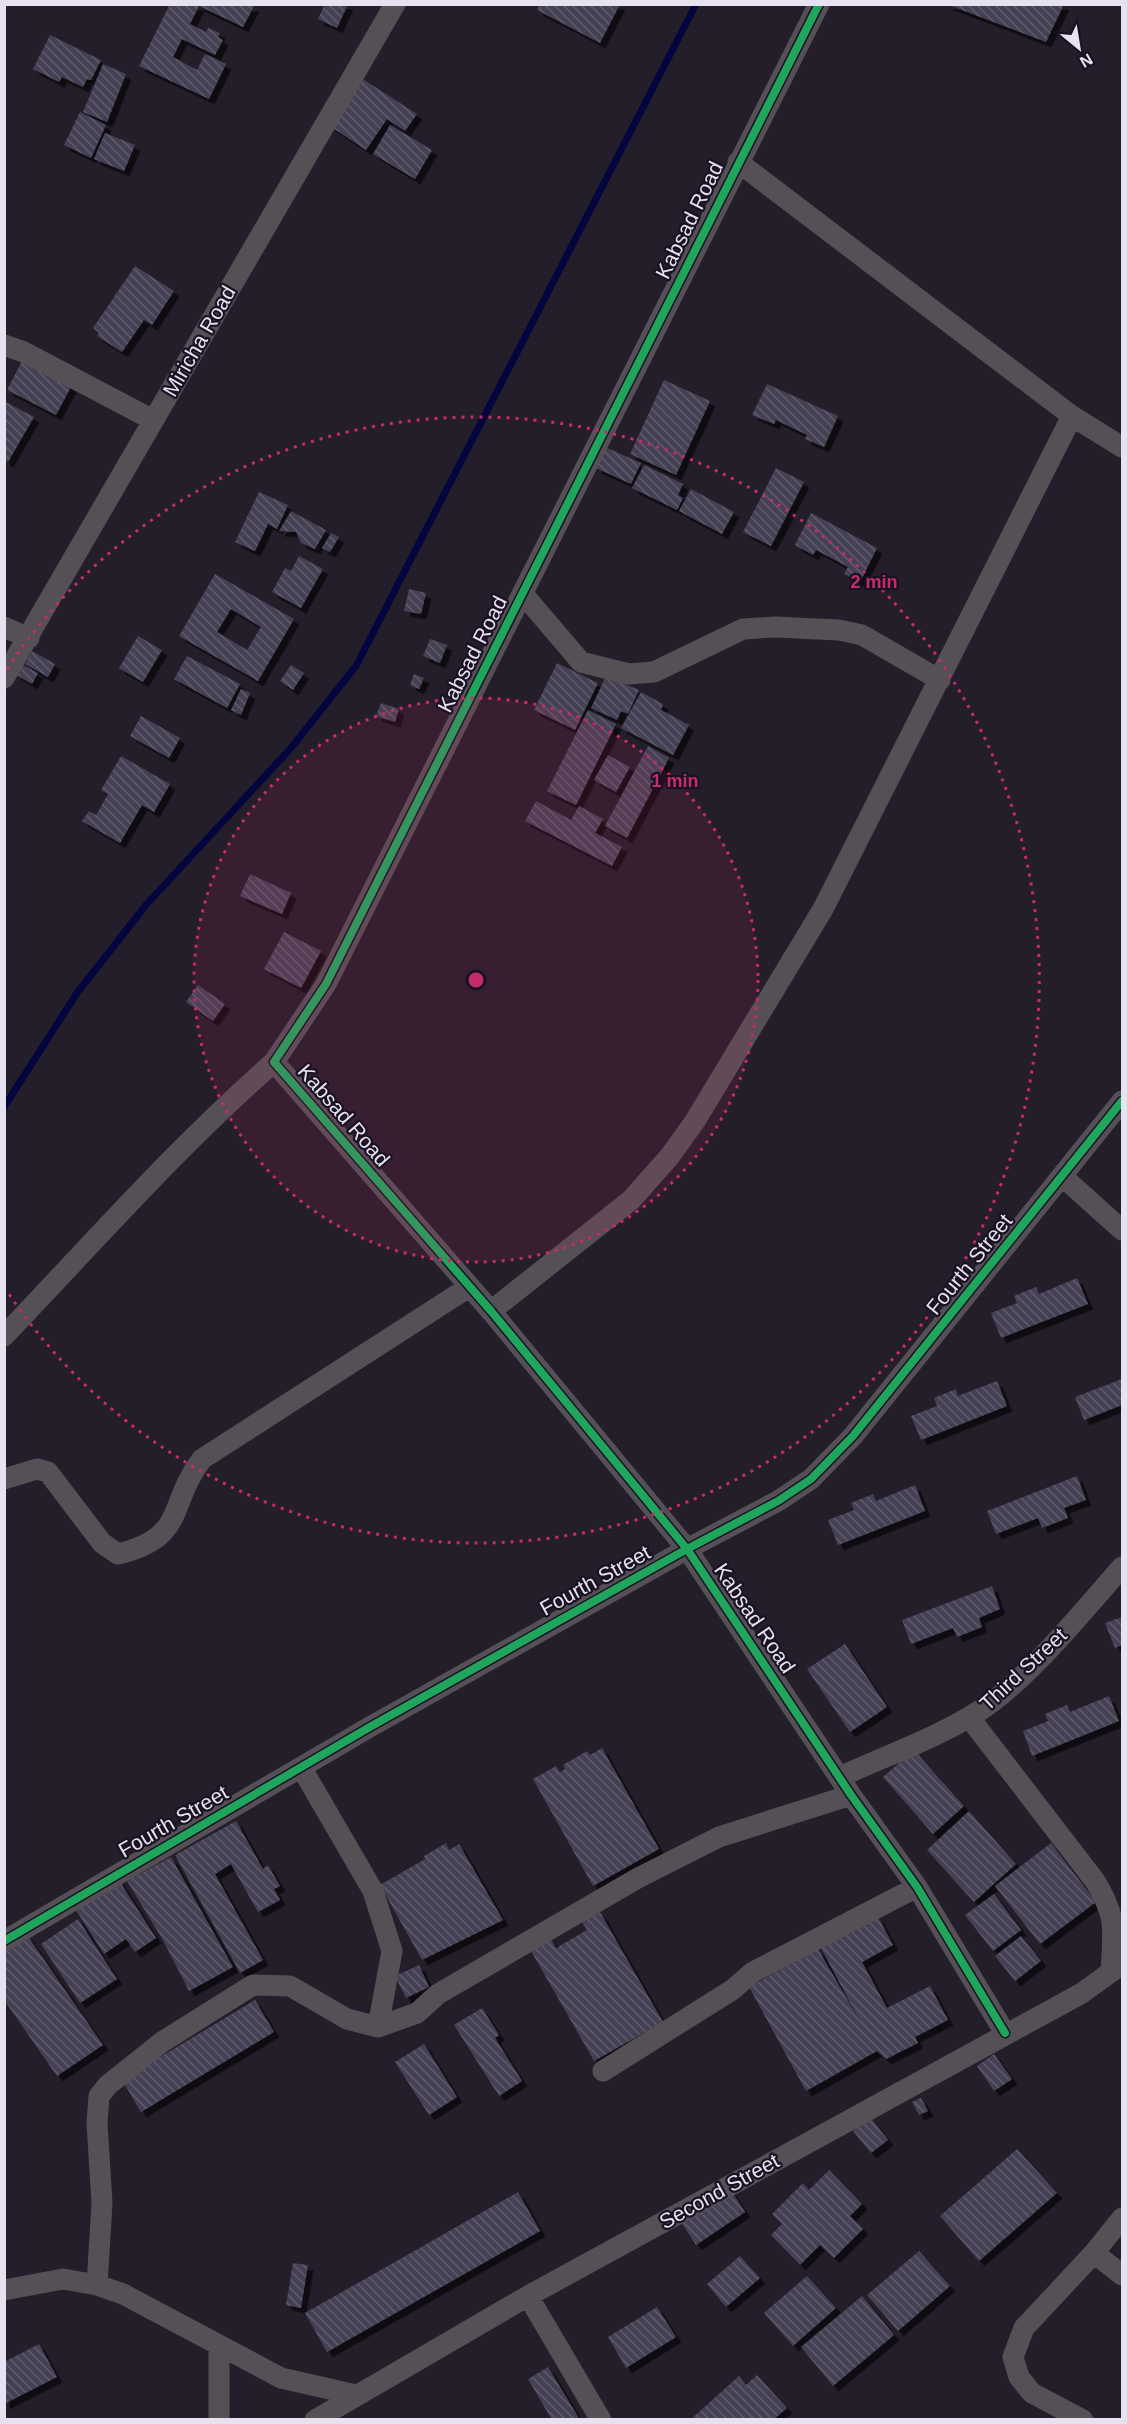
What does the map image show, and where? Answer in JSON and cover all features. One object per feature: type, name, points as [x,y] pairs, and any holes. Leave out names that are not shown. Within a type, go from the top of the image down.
[{"type":"street","name":"Miricha Road","points":[[4,678],[395,4]]},
{"type":"street","name":"Kabsad Road","points":[[819,4],[326,984],[274,1062],[491,1311],[687,1549],[851,1795],[917,1887],[1005,2033]]},
{"type":"street","points":[[738,162],[1072,416],[1122,447]]},
{"type":"street","points":[[4,345],[33,357],[153,420]]},
{"type":"street","points":[[491,1311],[631,1200],[670,1156],[695,1121],[823,909],[1072,416]]},
{"type":"street","points":[[523,594],[581,662],[629,674],[654,672],[743,629],[775,627],[839,630],[862,635],[940,680]]},
{"type":"street","points":[[4,627],[29,638]]},
{"type":"street","points":[[4,1336],[157,1172],[219,1110],[274,1062]]},
{"type":"street","name":"Fourth Street","points":[[4,1941],[301,1767],[687,1549],[778,1501],[811,1479],[853,1436],[1122,1101]]},
{"type":"street","points":[[1063,1177],[1122,1230]]},
{"type":"street","points":[[4,1479],[37,1469],[48,1472],[102,1543],[118,1554],[142,1548],[161,1536],[177,1514],[192,1471],[202,1459],[469,1287]]},
{"type":"street","name":"Third Street","points":[[840,1777],[969,1717],[993,1701],[1057,1640],[1122,1567]]},
{"type":"street","points":[[969,1717],[1095,1881],[1109,1905],[1117,1968]]},
{"type":"street","points":[[301,1767],[374,1891],[390,1942],[392,1951],[378,2027]]},
{"type":"street","points":[[97,2285],[102,2203],[97,2123],[99,2096],[108,2085],[162,2042],[253,1985],[290,1986],[347,2019],[378,2027],[417,2013],[438,1994],[638,1878],[719,1837],[851,1795]]},
{"type":"street","points":[[603,2071],[732,1990],[753,1972],[917,1887]]},
{"type":"street","name":"Second Street","points":[[315,2420],[528,2296],[1005,2033],[1082,1993],[1117,1968]]},
{"type":"street","points":[[1083,2420],[1032,2393],[1019,2377],[1013,2357],[1024,2328],[1094,2253],[1122,2218]]},
{"type":"street","points":[[1094,2253],[1122,2275]]},
{"type":"street","points":[[4,2290],[63,2279],[97,2285],[123,2294],[280,2378],[356,2396]]},
{"type":"street","points":[[528,2296],[601,2420]]},
{"type":"street","points":[[219,2345],[219,2420]]},
{"type":"building","points":[[170,4],[254,6],[243,27],[199,6],[190,24],[206,32],[208,28],[220,33],[218,37],[223,40],[215,55],[182,39],[173,57],[197,70],[205,54],[226,64],[209,99],[139,66]]},
{"type":"building","points":[[325,4],[348,4],[337,28],[318,19]]},
{"type":"building","points":[[540,4],[620,4],[600,43],[537,10]]},
{"type":"building","points":[[946,4],[1064,4],[1046,42]]},
{"type":"building","points":[[50,35],[101,60],[91,80],[87,79],[83,87],[62,77],[59,82],[33,69]]},
{"type":"building","points":[[103,64],[126,74],[107,122],[83,112]]},
{"type":"building","points":[[361,78],[417,114],[405,131],[387,119],[366,150],[330,126]]},
{"type":"building","points":[[80,112],[106,125],[91,158],[64,145]]},
{"type":"building","points":[[390,125],[432,150],[415,179],[373,154]]},
{"type":"building","points":[[105,133],[135,145],[124,171],[94,159]]},
{"type":"building","points":[[135,266],[174,291],[152,325],[144,320],[122,352],[97,336],[99,333],[93,328]]},
{"type":"building","points":[[25,355],[71,387],[56,415],[7,390]]},
{"type":"building","points":[[664,380],[710,401],[676,475],[630,454]]},
{"type":"building","points":[[767,384],[838,416],[824,447],[805,439],[807,435],[776,420],[774,424],[752,415]]},
{"type":"building","points":[[4,401],[34,417],[8,462],[4,460]]},
{"type":"building","points":[[605,447],[641,463],[631,484],[596,468]]},
{"type":"building","points":[[644,465],[683,484],[678,495],[683,498],[677,510],[632,488]]},
{"type":"building","points":[[776,468],[804,482],[771,546],[743,532]]},
{"type":"building","points":[[691,489],[734,512],[722,534],[679,511]]},
{"type":"building","points":[[259,492],[288,505],[277,529],[268,524],[255,551],[235,542]]},
{"type":"building","points":[[291,511],[326,530],[315,549],[301,543],[296,532],[279,531]]},
{"type":"building","points":[[811,513],[877,548],[860,582],[844,574],[848,567],[816,550],[813,555],[795,545]]},
{"type":"building","points":[[331,533],[339,537],[330,552],[322,548]]},
{"type":"building","points":[[299,556],[323,569],[301,608],[272,592],[285,568],[291,571]]},
{"type":"building","points":[[215,574],[294,619],[258,681],[179,636]],"holes":[[[231,609],[261,627],[247,650],[217,632]]]},
{"type":"building","points":[[409,589],[426,593],[421,614],[404,611]]},
{"type":"building","points":[[138,636],[162,650],[143,682],[119,668]]},
{"type":"building","points":[[430,639],[447,645],[440,663],[423,656]]},
{"type":"building","points":[[32,651],[55,664],[48,677],[25,664]]},
{"type":"building","points":[[187,656],[240,684],[227,708],[174,679]]},
{"type":"building","points":[[557,663],[598,683],[575,730],[534,710]]},
{"type":"building","points":[[21,664],[38,673],[32,684],[15,674]]},
{"type":"building","points":[[291,665],[304,673],[293,690],[280,681]]},
{"type":"building","points":[[414,674],[424,678],[419,689],[410,685]]},
{"type":"building","points":[[606,676],[639,690],[628,714],[621,711],[617,720],[591,708]]},
{"type":"building","points":[[241,689],[250,693],[241,715],[231,710]]},
{"type":"building","points":[[641,692],[663,704],[661,710],[689,725],[673,755],[621,728]]},
{"type":"building","points":[[381,703],[399,709],[395,722],[376,716]]},
{"type":"building","points":[[588,710],[616,724],[576,805],[547,791]]},
{"type":"building","points":[[141,716],[180,738],[169,758],[130,736]]},
{"type":"building","points":[[648,746],[669,758],[627,838],[605,826]]},
{"type":"building","points":[[608,755],[630,767],[616,792],[594,780]]},
{"type":"building","points":[[121,756],[170,784],[154,812],[142,805],[120,843],[82,821],[89,811],[96,815],[108,794],[101,790]]},
{"type":"building","points":[[536,801],[571,820],[579,806],[603,819],[595,833],[622,847],[612,866],[525,821]]},
{"type":"building","points":[[250,874],[291,893],[282,914],[240,896]]},
{"type":"building","points":[[284,932],[321,951],[301,988],[264,969]]},
{"type":"building","points":[[198,985],[225,1004],[213,1021],[186,1002]]},
{"type":"building","points":[[1077,1278],[1088,1304],[1001,1338],[991,1313],[1017,1303],[1014,1296],[1036,1287],[1039,1294]]},
{"type":"building","points":[[1122,1379],[1122,1405],[1084,1420],[1075,1397]]},
{"type":"building","points":[[997,1381],[1007,1406],[921,1440],[911,1416],[937,1406],[934,1398],[956,1389],[958,1396]]},
{"type":"building","points":[[1077,1476],[1086,1500],[1064,1508],[1068,1518],[1042,1528],[1038,1518],[996,1534],[987,1511]]},
{"type":"building","points":[[915,1485],[925,1511],[838,1545],[828,1520],[854,1510],[851,1503],[873,1494],[876,1501]]},
{"type":"building","points":[[992,1586],[1000,1609],[979,1618],[982,1627],[957,1637],[953,1628],[911,1644],[902,1620]]},
{"type":"building","points":[[1122,1617],[1122,1645],[1115,1648],[1105,1623]]},
{"type":"building","points":[[845,1644],[887,1707],[850,1732],[807,1669]]},
{"type":"building","points":[[1109,1696],[1119,1721],[1032,1756],[1023,1731],[1048,1721],[1045,1714],[1067,1705],[1070,1712]]},
{"type":"building","points":[[602,1748],[659,1849],[593,1886],[533,1779],[556,1766],[560,1772],[565,1769],[563,1765],[587,1751],[590,1755]]},
{"type":"building","points":[[914,1750],[964,1806],[933,1834],[883,1777]]},
{"type":"building","points":[[969,1811],[1016,1864],[974,1902],[927,1850]]},
{"type":"building","points":[[236,1821],[263,1869],[268,1865],[280,1886],[274,1889],[280,1900],[258,1912],[231,1864],[215,1874],[263,1960],[240,1973],[175,1855]]},
{"type":"building","points":[[446,1843],[449,1850],[459,1844],[503,1920],[422,1960],[380,1885],[425,1859],[424,1856]]},
{"type":"building","points":[[1051,1843],[1096,1902],[1040,1944],[995,1886]]},
{"type":"building","points":[[171,1857],[233,1967],[189,1991],[163,1940],[127,1881]]},
{"type":"building","points":[[118,1879],[156,1938],[135,1952],[126,1939],[104,1954],[74,1907]]},
{"type":"building","points":[[994,1894],[1021,1930],[993,1951],[965,1915]]},
{"type":"building","points":[[600,1912],[663,2022],[594,2061],[531,1951],[551,1939],[556,1948],[587,1930],[582,1922]]},
{"type":"building","points":[[878,1917],[893,1945],[862,1962],[887,2008],[930,1986],[948,2020],[915,2037],[918,2043],[886,2059],[877,2051],[806,2091],[749,1987],[818,1949],[861,2023],[821,1948]]},
{"type":"building","points":[[78,1919],[117,1979],[80,2003],[41,1944]]},
{"type":"building","points":[[27,1935],[103,2045],[57,2076],[4,2000],[4,1951]]},
{"type":"building","points":[[1021,1936],[1041,1961],[1015,1981],[995,1956]]},
{"type":"building","points":[[419,1965],[429,1987],[406,1998],[395,1976]]},
{"type":"building","points":[[255,2000],[274,2032],[141,2112],[122,2080]]},
{"type":"building","points":[[482,2008],[499,2035],[495,2038],[522,2081],[499,2096],[454,2025]]},
{"type":"building","points":[[424,2044],[457,2097],[429,2115],[395,2062]]},
{"type":"building","points":[[994,2054],[1012,2079],[994,2091],[977,2066]]},
{"type":"building","points":[[921,2098],[928,2111],[919,2115],[912,2102]]},
{"type":"building","points":[[870,2117],[888,2140],[871,2153],[853,2131]]},
{"type":"building","points":[[1017,2149],[1057,2193],[979,2261],[940,2216]]},
{"type":"building","points":[[829,2170],[862,2204],[850,2216],[863,2229],[834,2258],[820,2245],[800,2265],[771,2235],[782,2224],[772,2214],[803,2183],[809,2190]]},
{"type":"building","points":[[730,2189],[745,2212],[696,2245],[681,2222]]},
{"type":"building","points":[[518,2192],[540,2231],[327,2352],[305,2313]]},
{"type":"building","points":[[919,2251],[950,2286],[898,2331],[867,2295]]},
{"type":"building","points":[[740,2256],[760,2278],[726,2307],[707,2284]]},
{"type":"building","points":[[293,2263],[308,2265],[301,2308],[286,2305]]},
{"type":"building","points":[[807,2276],[836,2308],[793,2346],[764,2313]]},
{"type":"building","points":[[862,2296],[894,2335],[833,2386],[801,2347]]},
{"type":"building","points":[[657,2307],[676,2337],[626,2368],[608,2337]]},
{"type":"building","points":[[39,2344],[57,2377],[4,2404],[4,2362]]},
{"type":"building","points":[[548,2367],[580,2420],[552,2420],[528,2379]]},
{"type":"building","points":[[757,2375],[787,2408],[773,2420],[690,2420],[739,2376],[746,2385]]},
{"type":"waterway","points":[[4,1107],[77,993],[146,905],[291,748],[356,666],[696,4]]},
{"type":"cycle path","points":[[819,4],[326,984],[274,1062],[491,1311],[687,1549],[851,1795],[917,1887],[1005,2033]]},
{"type":"cycle path","points":[[4,1941],[368,1728],[687,1549],[778,1501],[811,1479],[853,1436],[1122,1101]]}]
